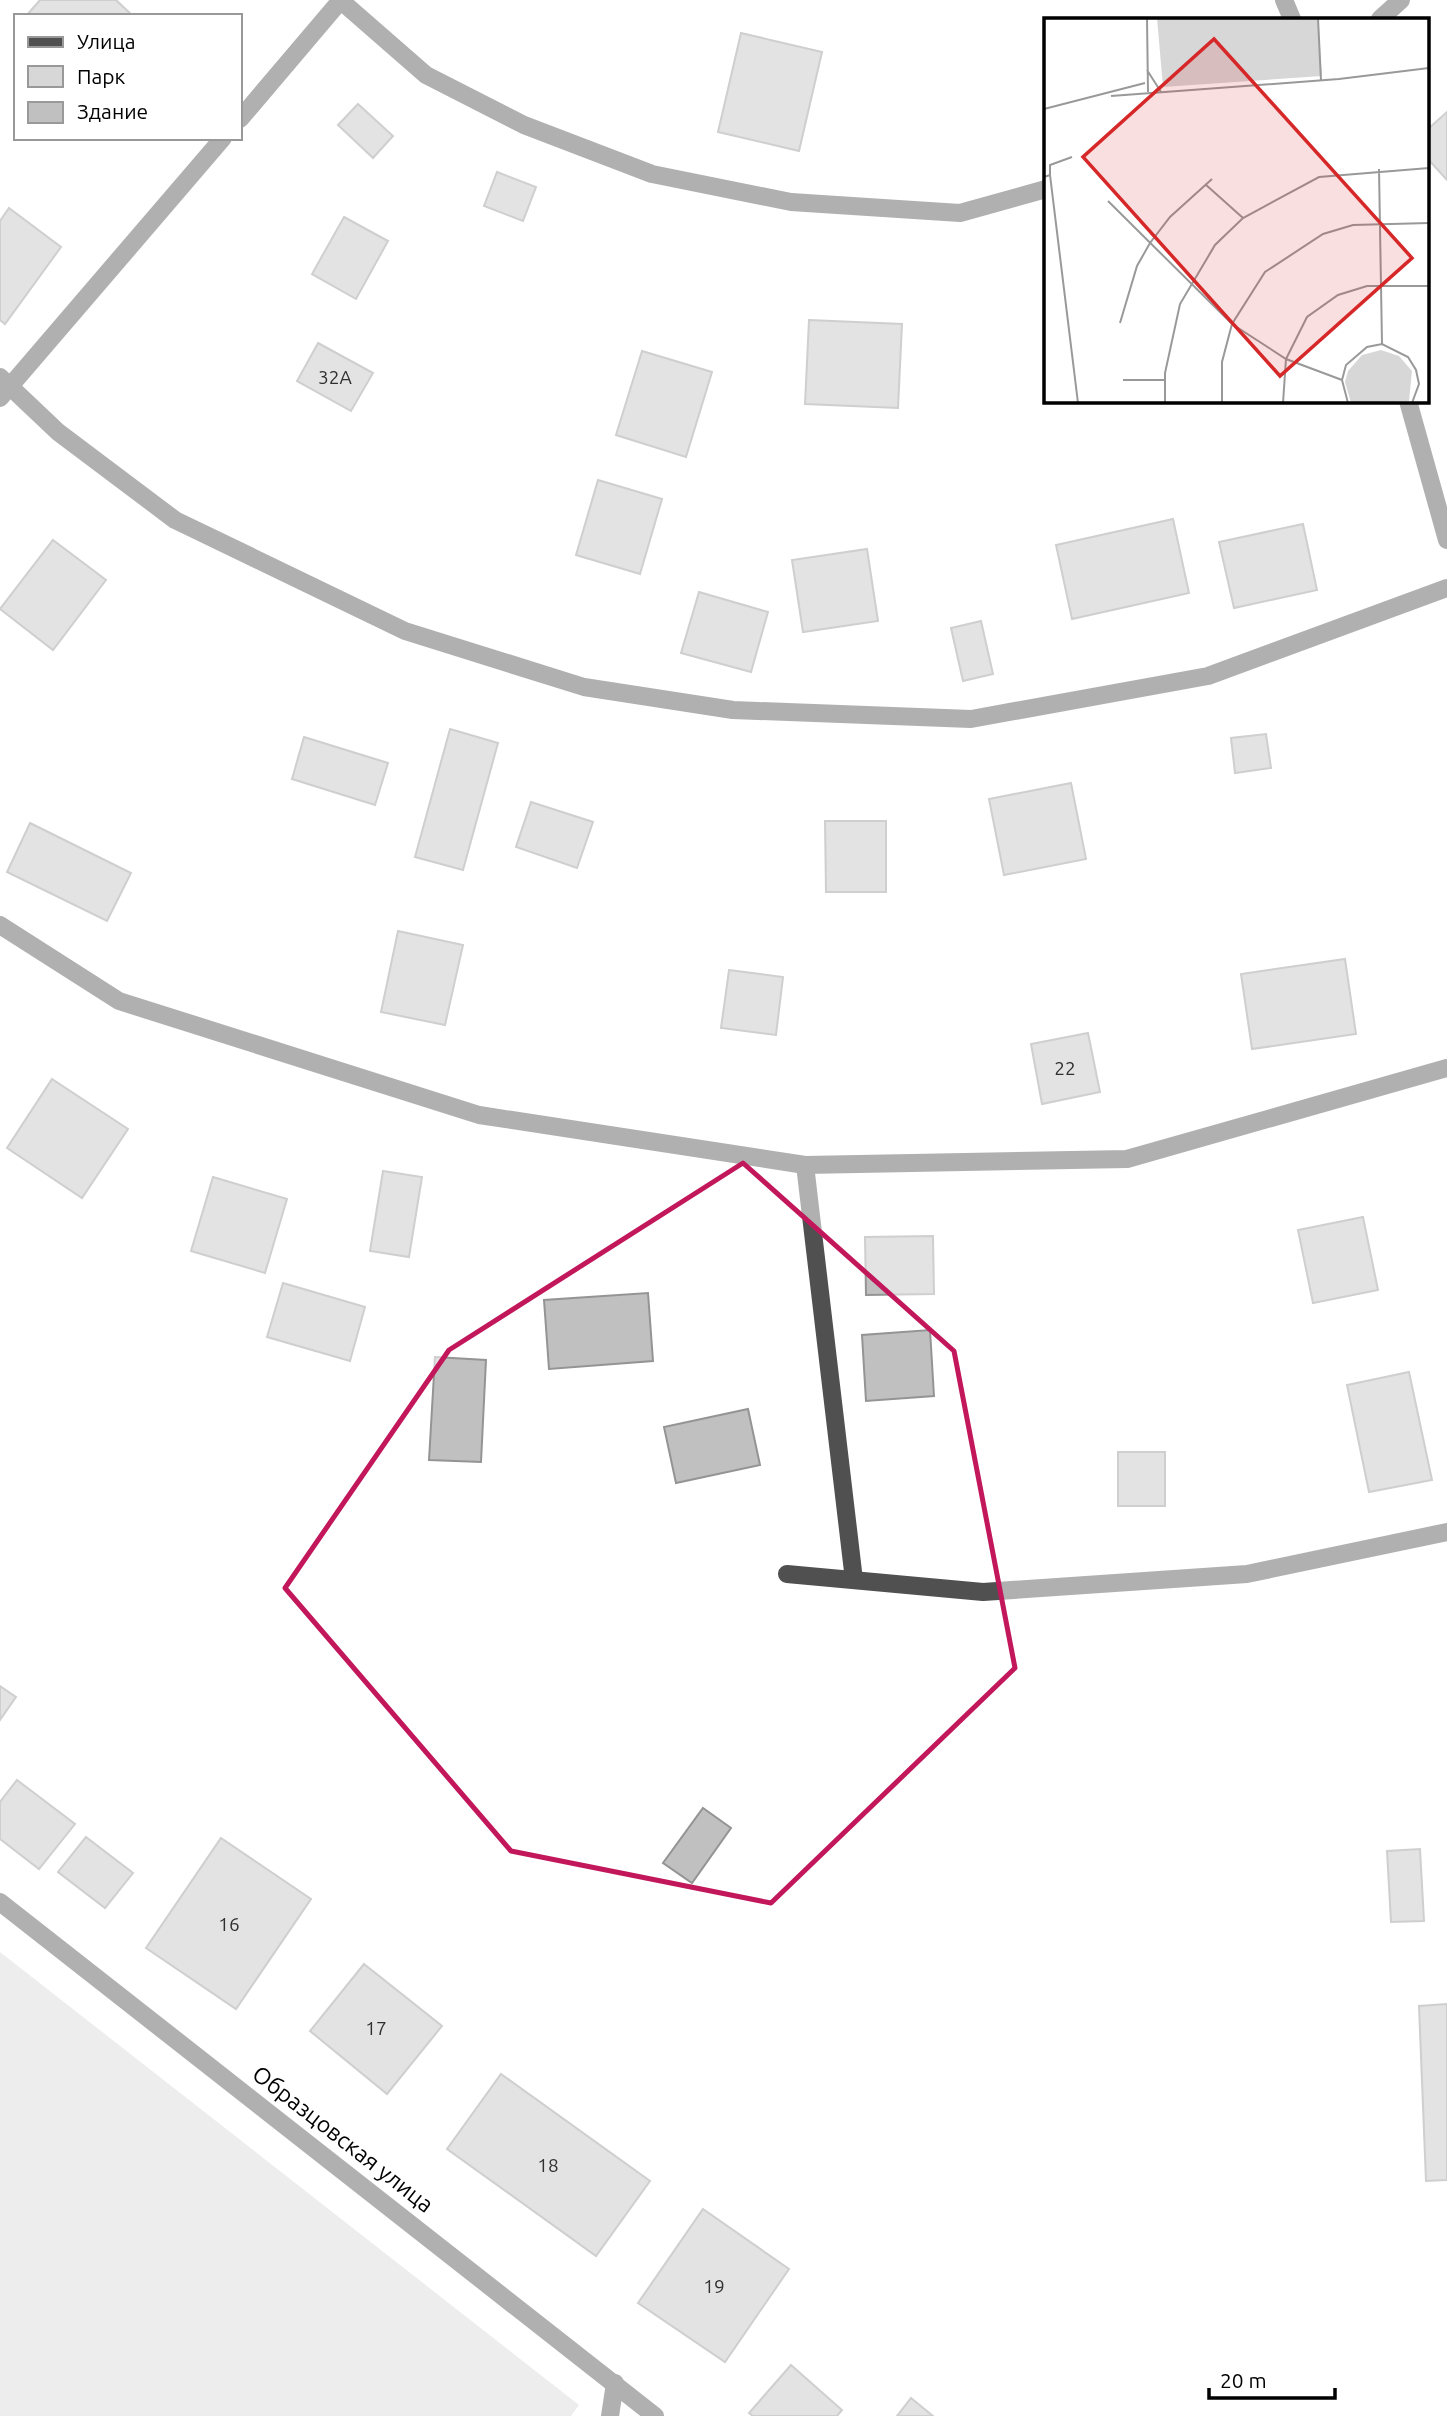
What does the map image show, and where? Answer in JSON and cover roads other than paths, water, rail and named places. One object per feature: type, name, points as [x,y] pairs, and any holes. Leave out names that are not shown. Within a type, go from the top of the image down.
[{"type":"street","points":[[1284,0],[1292,18]]},
{"type":"street","points":[[1381,18],[1401,0]]},
{"type":"street","points":[[242,117],[343,2],[426,75],[524,125],[652,174],[791,202],[960,214],[1044,190]]},
{"type":"street","points":[[221,140],[4,387],[58,432],[175,520],[405,631],[583,687],[733,710],[971,719],[1208,676],[1447,588]]},
{"type":"street","points":[[1408,402],[1447,540]]},
{"type":"street","points":[[0,925],[119,1002],[479,1115],[805,1164],[1127,1159],[1447,1068]]},
{"type":"street","points":[[805,1164],[854,1580]]},
{"type":"street","points":[[787,1574],[983,1592],[1247,1574],[1447,1532]]},
{"type":"street","name":"Образцовская улица","points":[[0,1902],[655,2416]]},
{"type":"street","points":[[610,2416],[615,2383]]}]
